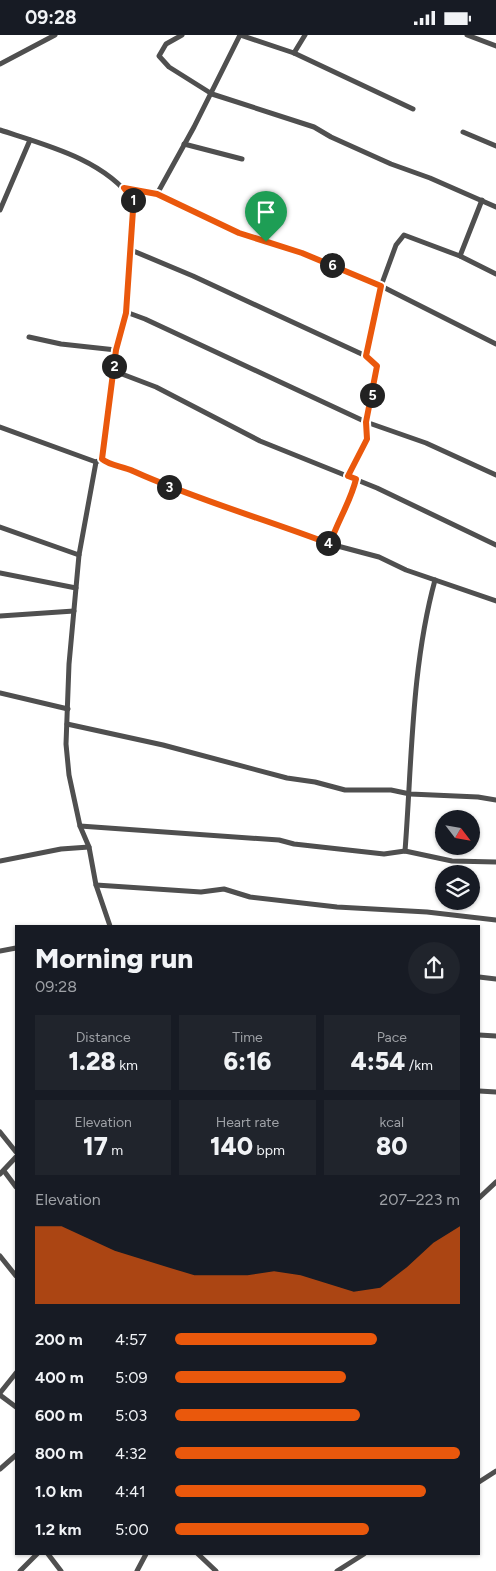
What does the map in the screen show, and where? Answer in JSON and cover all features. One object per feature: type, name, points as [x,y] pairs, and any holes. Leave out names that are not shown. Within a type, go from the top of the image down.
[{"type":"street","points":[[0,64],[55,35]]},
{"type":"street","points":[[182,35],[166,44],[159,56],[169,67],[212,94],[314,127],[391,164],[430,177],[496,207]]},
{"type":"street","points":[[157,194],[212,94],[240,35],[294,53],[413,109]]},
{"type":"street","points":[[294,53],[304,35]]},
{"type":"street","points":[[466,35],[496,46]]},
{"type":"street","points":[[0,130],[85,161],[112,177],[133,200],[126,313],[116,350],[99,460],[79,555],[67,724],[69,775],[80,827],[88,847],[96,885],[110,925]]},
{"type":"street","points":[[463,132],[496,146]]},
{"type":"street","points":[[0,210],[30,140]]},
{"type":"street","points":[[184,144],[242,159]]},
{"type":"street","points":[[124,188],[157,194],[239,233],[302,253],[381,286],[496,344]]},
{"type":"street","points":[[460,256],[482,201]]},
{"type":"street","points":[[366,356],[381,286],[396,245],[404,235],[460,256],[496,274]]},
{"type":"street","points":[[131,250],[193,276],[366,356],[377,366],[366,422],[367,439],[348,476]]},
{"type":"street","points":[[126,313],[145,319],[366,422],[426,443],[496,475]]},
{"type":"street","points":[[29,337],[43,342],[116,350]]},
{"type":"street","points":[[114,371],[156,387],[260,441],[356,479],[496,545]]},
{"type":"street","points":[[0,427],[131,470],[176,490],[330,544],[379,557],[435,580],[496,601]]},
{"type":"street","points":[[330,544],[356,479]]},
{"type":"street","points":[[0,527],[79,555]]},
{"type":"street","points":[[0,573],[76,588]]},
{"type":"street","points":[[405,851],[412,741],[426,614],[435,580]]},
{"type":"street","points":[[0,616],[74,611]]},
{"type":"street","points":[[0,693],[68,709]]},
{"type":"street","points":[[67,724],[117,733],[287,778],[315,781],[345,790],[391,790],[410,794],[478,797],[496,800]]},
{"type":"street","points":[[80,827],[279,840],[294,844],[384,854],[405,851],[452,861],[496,862]]},
{"type":"street","points":[[0,861],[61,849],[88,847]]},
{"type":"street","points":[[96,885],[201,892],[224,889],[250,897],[337,907],[426,912],[496,920]]},
{"type":"street","points":[[0,951],[15,948]]},
{"type":"street","points":[[480,977],[496,979]]},
{"type":"street","points":[[480,1035],[496,1036]]},
{"type":"street","points":[[480,1091],[496,1092]]},
{"type":"street","points":[[0,1132],[15,1151]]},
{"type":"street","points":[[15,1158],[2,1173],[15,1186]]},
{"type":"street","points":[[480,1198],[496,1183]]},
{"type":"street","points":[[0,1256],[15,1275]]},
{"type":"street","points":[[15,1374],[0,1394],[15,1406]]},
{"type":"street","points":[[0,1469],[15,1456]]},
{"type":"street","points":[[480,1481],[496,1471]]},
{"type":"street","points":[[20,1571],[36,1555]]},
{"type":"street","points":[[49,1555],[61,1571]]},
{"type":"street","points":[[137,1571],[145,1555]]},
{"type":"street","points":[[199,1555],[216,1571]]},
{"type":"street","points":[[337,1571],[362,1555]]},
{"type":"route","points":[[124,188],[157,194],[239,233],[266,242],[302,253],[381,286],[366,356],[377,366],[366,422],[367,439],[348,476],[356,479],[354,488],[338,520],[330,544],[288,527],[176,490],[131,470],[106,463],[102,459],[116,350],[126,313],[133,200],[124,188]]}]
